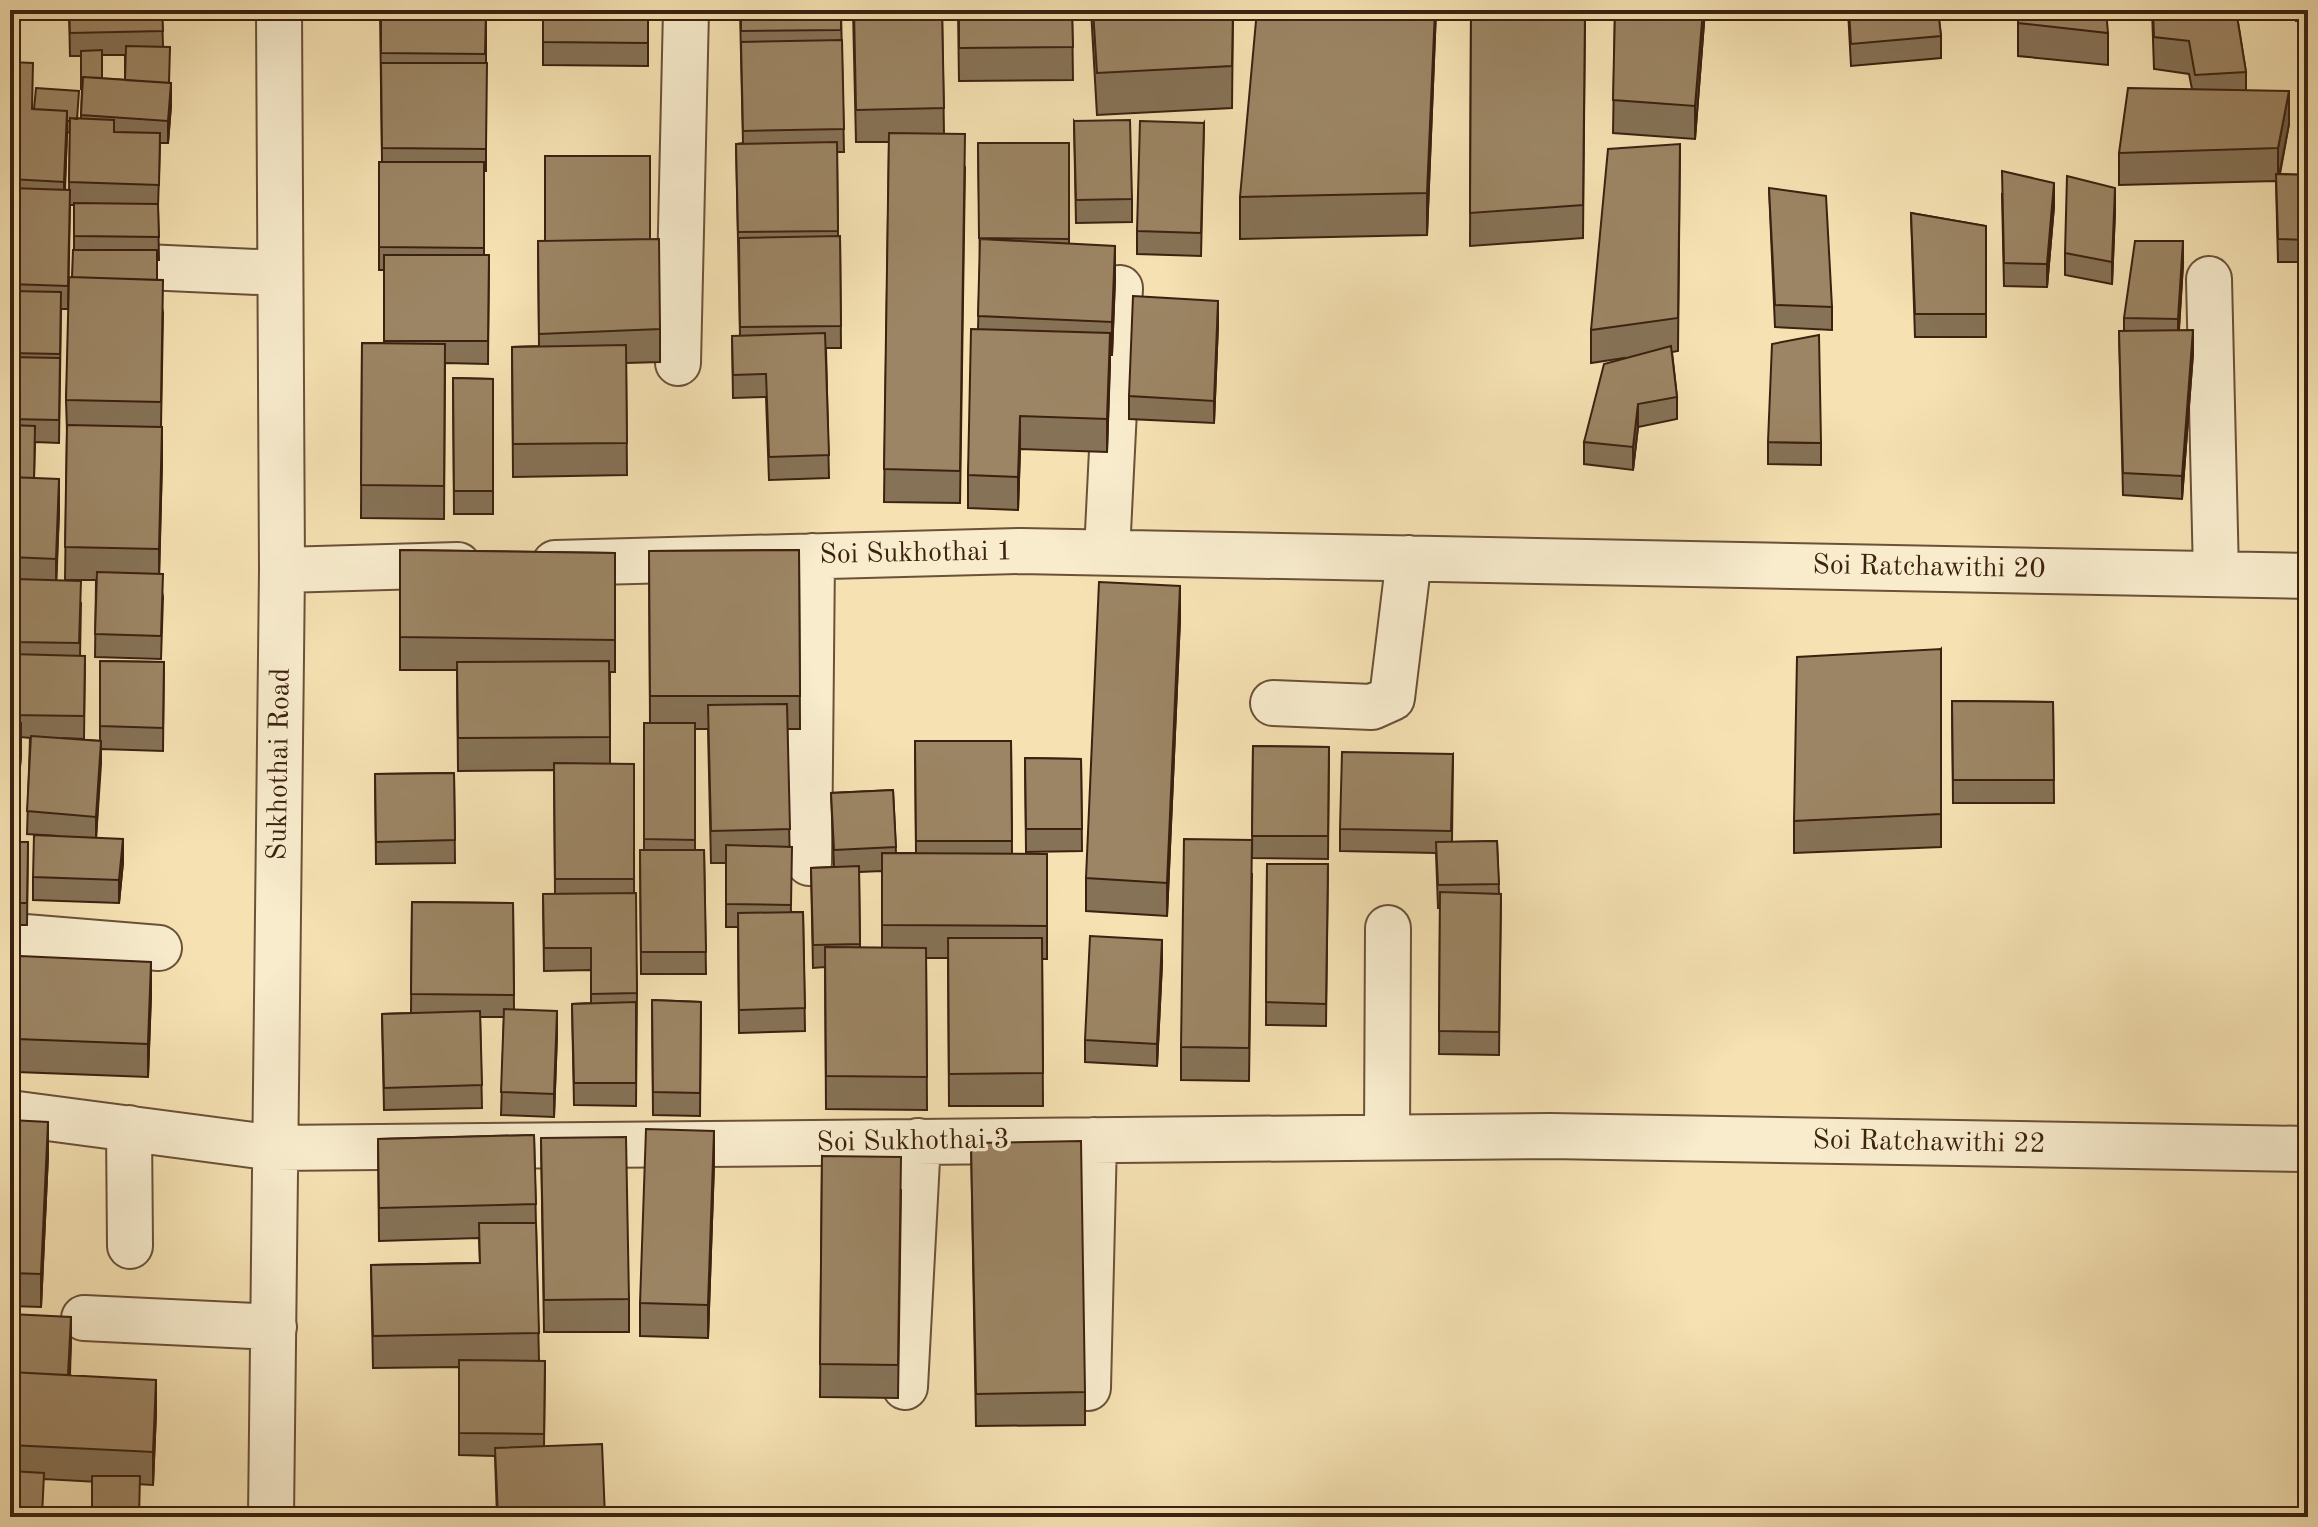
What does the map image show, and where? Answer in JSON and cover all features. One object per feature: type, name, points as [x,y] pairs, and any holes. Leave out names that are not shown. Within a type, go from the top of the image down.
[{"type":"street","name":"Sukhothai Road","points":[[271,1517],[282,570],[279,10]]},
{"type":"street","points":[[678,363],[686,10]]},
{"type":"street","points":[[101,265],[280,273]]},
{"type":"street","points":[[2209,279],[2216,574]]},
{"type":"street","points":[[1107,552],[1120,288]]},
{"type":"street","name":"Soi Sukhothai 1","points":[[282,570],[1021,551],[1550,561]]},
{"type":"street","points":[[809,863],[812,556]]},
{"type":"street","points":[[1273,703],[1372,707],[1392,698],[1409,558]]},
{"type":"street","name":"Soi Ratchawithi 20","points":[[1550,561],[2308,576]]},
{"type":"street","points":[[1387,1137],[1388,928]]},
{"type":"street","points":[[10,955],[25,937],[159,948]]},
{"type":"street","name":"Soi Sukhothai 3","points":[[10,1113],[275,1148],[1550,1136]]},
{"type":"street","points":[[129,1128],[130,1246]]},
{"type":"street","name":"Soi Ratchawithi 22","points":[[1550,1136],[2308,1149]]},
{"type":"street","points":[[1088,1388],[1094,1140]]},
{"type":"street","points":[[905,1387],[918,1141]]},
{"type":"street","points":[[84,1318],[274,1327]]},
{"type":"building","points":[[69,10],[162,10],[163,31],[70,33]]},
{"type":"building","points":[[381,10],[486,10],[485,54],[381,53]]},
{"type":"building","points":[[543,10],[648,10],[648,43],[543,42]]},
{"type":"building","points":[[741,10],[841,10],[841,30],[741,31]]},
{"type":"building","points":[[854,10],[942,10],[944,108],[856,110]]},
{"type":"building","points":[[959,10],[1072,10],[1073,47],[959,48]]},
{"type":"building","points":[[1093,10],[1233,10],[1232,66],[1097,73]]},
{"type":"building","points":[[1257,10],[1435,10],[1427,193],[1240,197]]},
{"type":"building","points":[[1471,10],[1571,10],[1585,14],[1583,205],[1470,213]]},
{"type":"building","points":[[1615,10],[1703,10],[1695,106],[1613,100]]},
{"type":"building","points":[[1849,10],[1938,10],[1941,36],[1851,44]]},
{"type":"building","points":[[2018,10],[2106,10],[2108,33],[2018,23]]},
{"type":"building","points":[[2153,10],[2236,10],[2246,72],[2195,75],[2189,41],[2154,37]]},
{"type":"building","points":[[842,40],[844,129],[743,131],[741,42]]},
{"type":"building","points":[[126,46],[170,47],[169,83],[125,80]]},
{"type":"building","points":[[102,50],[102,78],[81,78],[81,51]]},
{"type":"building","points":[[10,62],[33,63],[32,109],[67,111],[64,182],[10,179]]},
{"type":"building","points":[[381,63],[487,63],[486,149],[382,148]]},
{"type":"building","points":[[83,77],[171,83],[168,121],[81,115]]},
{"type":"building","points":[[2308,86],[2308,119],[2305,118]]},
{"type":"building","points":[[36,88],[79,91],[77,119],[67,121],[67,111],[34,109]]},
{"type":"building","points":[[2128,88],[2289,91],[2278,148],[2119,153]]},
{"type":"building","points":[[70,118],[114,120],[114,132],[160,133],[159,185],[69,182]]},
{"type":"building","points":[[1130,120],[1132,199],[1076,200],[1074,121]]},
{"type":"building","points":[[1140,121],[1204,123],[1201,233],[1137,231]]},
{"type":"building","points":[[889,133],[965,134],[960,471],[884,469]]},
{"type":"building","points":[[837,142],[838,231],[738,232],[736,144]]},
{"type":"building","points":[[978,143],[1069,143],[1069,239],[979,238]]},
{"type":"building","points":[[1680,144],[1678,318],[1591,330],[1608,149]]},
{"type":"building","points":[[545,156],[650,156],[650,239],[545,241]]},
{"type":"building","points":[[379,162],[484,162],[484,248],[379,247]]},
{"type":"building","points":[[2002,171],[2054,183],[2047,264],[2004,263]]},
{"type":"building","points":[[2276,174],[2308,175],[2308,240],[2278,239]]},
{"type":"building","points":[[2067,176],[2115,188],[2112,262],[2065,253]]},
{"type":"building","points":[[10,188],[70,190],[68,286],[10,284]]},
{"type":"building","points":[[1769,188],[1826,196],[1832,307],[1775,305]]},
{"type":"building","points":[[74,203],[158,204],[159,237],[74,236]]},
{"type":"building","points":[[1911,213],[1986,226],[1986,314],[1915,314]]},
{"type":"building","points":[[840,236],[841,326],[740,327],[739,238]]},
{"type":"building","points":[[659,239],[660,329],[539,334],[538,241]]},
{"type":"building","points":[[980,239],[1115,246],[1112,322],[978,316]]},
{"type":"building","points":[[2135,241],[2183,241],[2178,319],[2124,318]]},
{"type":"building","points":[[73,250],[157,250],[157,280],[72,277]]},
{"type":"building","points":[[384,255],[489,255],[488,341],[384,341]]},
{"type":"building","points":[[69,277],[163,280],[161,402],[66,400]]},
{"type":"building","points":[[10,291],[61,292],[60,354],[10,353]]},
{"type":"building","points":[[1133,296],[1218,301],[1214,401],[1129,396]]},
{"type":"building","points":[[971,329],[1110,333],[1107,419],[1020,416],[1018,477],[968,475]]},
{"type":"building","points":[[2193,330],[2182,476],[2123,473],[2119,331]]},
{"type":"building","points":[[825,333],[829,455],[769,457],[766,374],[733,375],[732,336]]},
{"type":"building","points":[[1819,335],[1821,443],[1768,442],[1772,344]]},
{"type":"building","points":[[362,343],[445,344],[444,486],[361,485]]},
{"type":"building","points":[[626,345],[627,443],[513,444],[512,347]]},
{"type":"building","points":[[1671,346],[1677,397],[1638,404],[1633,447],[1584,442],[1604,364]]},
{"type":"building","points":[[10,357],[60,358],[59,420],[10,419]]},
{"type":"building","points":[[453,378],[493,379],[493,491],[454,491]]},
{"type":"building","points":[[10,425],[35,426],[34,478],[10,477]]},
{"type":"building","points":[[67,425],[162,427],[159,549],[65,547]]},
{"type":"building","points":[[10,477],[59,479],[56,559],[10,557]]},
{"type":"building","points":[[400,550],[615,553],[615,640],[400,637]]},
{"type":"building","points":[[799,550],[800,696],[650,696],[649,551]]},
{"type":"building","points":[[97,572],[163,574],[161,636],[95,634]]},
{"type":"building","points":[[15,579],[81,581],[79,643],[13,642]]},
{"type":"building","points":[[1099,582],[1180,586],[1167,883],[1086,878]]},
{"type":"building","points":[[1941,649],[1941,814],[1794,821],[1797,657]]},
{"type":"building","points":[[10,654],[85,656],[84,716],[10,715]]},
{"type":"building","points":[[100,661],[164,662],[163,728],[100,726]]},
{"type":"building","points":[[609,661],[610,737],[458,738],[457,662]]},
{"type":"building","points":[[1952,701],[2053,702],[2054,780],[1953,780]]},
{"type":"building","points":[[787,704],[790,829],[711,831],[708,705]]},
{"type":"building","points":[[10,722],[21,723],[11,826],[10,826]]},
{"type":"building","points":[[644,723],[695,723],[695,840],[644,839]]},
{"type":"building","points":[[31,736],[101,741],[96,817],[27,811]]},
{"type":"building","points":[[915,741],[1011,741],[1012,841],[916,841]]},
{"type":"building","points":[[1253,746],[1329,747],[1328,836],[1252,836]]},
{"type":"building","points":[[1342,752],[1453,754],[1451,831],[1340,829]]},
{"type":"building","points":[[1025,758],[1081,759],[1082,829],[1026,829]]},
{"type":"building","points":[[554,763],[634,764],[634,879],[555,879]]},
{"type":"building","points":[[454,773],[455,840],[376,842],[375,774]]},
{"type":"building","points":[[893,790],[896,847],[834,850],[831,793]]},
{"type":"building","points":[[34,835],[123,839],[119,880],[33,877]]},
{"type":"building","points":[[1184,839],[1252,840],[1249,1048],[1181,1047]]},
{"type":"building","points":[[1497,841],[1499,884],[1438,885],[1436,842]]},
{"type":"building","points":[[10,842],[28,842],[27,903],[10,903]]},
{"type":"building","points":[[726,845],[792,847],[791,905],[726,904]]},
{"type":"building","points":[[640,850],[704,850],[706,952],[641,952]]},
{"type":"building","points":[[882,853],[1047,854],[1047,926],[882,925]]},
{"type":"building","points":[[1267,864],[1328,864],[1326,1004],[1266,1002]]},
{"type":"building","points":[[859,866],[860,944],[813,945],[811,868]]},
{"type":"building","points":[[1440,892],[1501,894],[1499,1032],[1439,1031]]},
{"type":"building","points":[[636,893],[637,993],[591,994],[591,948],[544,948],[543,894]]},
{"type":"building","points":[[412,902],[513,903],[514,995],[411,994]]},
{"type":"building","points":[[803,912],[805,1008],[739,1010],[738,913]]},
{"type":"building","points":[[1090,936],[1162,940],[1157,1044],[1085,1040]]},
{"type":"building","points":[[948,938],[1042,938],[1043,1073],[949,1074]]},
{"type":"building","points":[[825,947],[926,948],[927,1077],[826,1076]]},
{"type":"building","points":[[20,956],[151,962],[148,1044],[17,1039]]},
{"type":"building","points":[[652,1000],[701,1002],[700,1093],[653,1092]]},
{"type":"building","points":[[636,1002],[636,1083],[574,1083],[572,1004]]},
{"type":"building","points":[[504,1009],[557,1011],[554,1094],[501,1092]]},
{"type":"building","points":[[480,1011],[482,1085],[384,1088],[382,1014]]},
{"type":"building","points":[[10,1120],[48,1122],[41,1274],[10,1273]]},
{"type":"building","points":[[646,1129],[714,1131],[708,1305],[640,1303]]},
{"type":"building","points":[[534,1135],[536,1204],[379,1208],[378,1139]]},
{"type":"building","points":[[626,1137],[629,1299],[544,1300],[541,1138]]},
{"type":"building","points":[[1081,1141],[1085,1392],[976,1394],[971,1143]]},
{"type":"building","points":[[822,1156],[901,1157],[898,1365],[820,1364]]},
{"type":"building","points":[[479,1223],[536,1223],[539,1333],[373,1336],[371,1265],[480,1263]]},
{"type":"building","points":[[10,1314],[71,1317],[68,1375],[10,1372]]},
{"type":"building","points":[[459,1360],[545,1361],[544,1434],[459,1433]]},
{"type":"building","points":[[10,1372],[156,1380],[153,1452],[10,1445]]},
{"type":"building","points":[[602,1444],[605,1517],[498,1517],[495,1448]]},
{"type":"building","points":[[10,1471],[44,1473],[42,1517],[10,1517]]},
{"type":"building","points":[[92,1476],[140,1476],[139,1517],[92,1517]]}]
